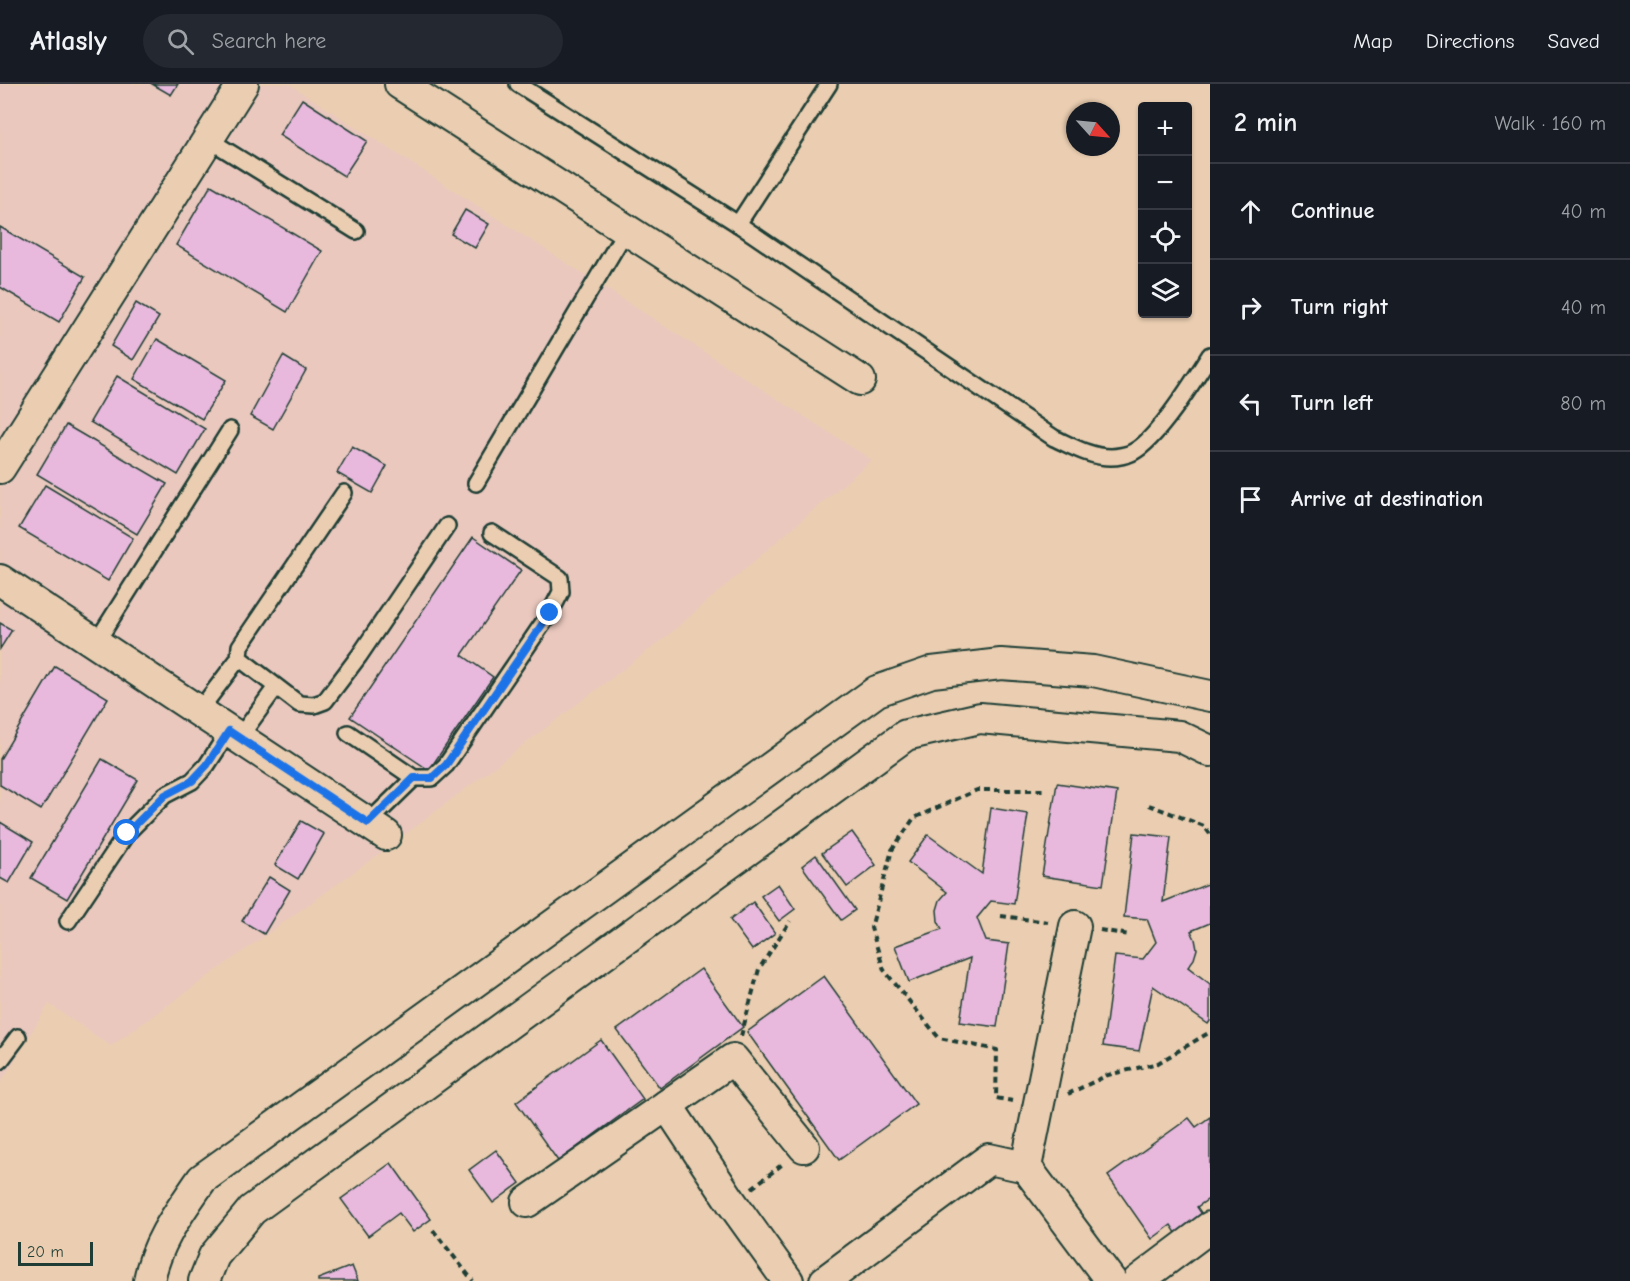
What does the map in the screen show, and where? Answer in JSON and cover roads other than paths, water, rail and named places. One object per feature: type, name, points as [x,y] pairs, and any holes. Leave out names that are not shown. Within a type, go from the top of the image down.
[{"type":"street","points":[[0,468],[243,84]]},
{"type":"street","points":[[400,84],[860,380]]},
{"type":"street","points":[[0,580],[377,829]]},
{"type":"street","points":[[149,1281],[151,1269],[168,1228],[202,1179],[877,691],[932,672],[1001,664],[1093,671],[1210,696]]},
{"type":"street","points":[[204,1281],[214,1256],[252,1210],[906,735],[980,718],[1179,736],[1210,751]]},
{"type":"street","points":[[1026,1167],[1075,926]]},
{"type":"street","points":[[527,1202],[733,1059],[804,1148]]},
{"type":"street","points":[[667,1105],[732,1203],[788,1281]]},
{"type":"street","points":[[825,1281],[989,1159],[1026,1167],[1111,1281]]},
{"type":"street","points":[[1138,1281],[1210,1227]]},
{"type":"lane","points":[[518,84],[738,224],[1054,438],[1088,454],[1111,457],[1133,452],[1152,436],[1186,393],[1210,355]]},
{"type":"lane","points":[[738,224],[829,84]]},
{"type":"lane","points":[[208,139],[356,231]]},
{"type":"lane","points":[[476,483],[626,230]]},
{"type":"lane","points":[[96,643],[230,430]]},
{"type":"lane","points":[[199,711],[239,658],[240,646],[246,634],[344,493]]},
{"type":"lane","points":[[239,658],[299,704],[314,705],[325,701],[359,656],[447,526]]},
{"type":"lane","points":[[348,733],[414,778],[432,778],[446,765],[550,613],[561,592],[560,578],[492,533]]},
{"type":"lane","points":[[68,921],[127,833],[165,795],[192,781],[276,687]]},
{"type":"lane","points":[[377,829],[414,778]]},
{"type":"lane","points":[[0,1061],[18,1037]]}]
